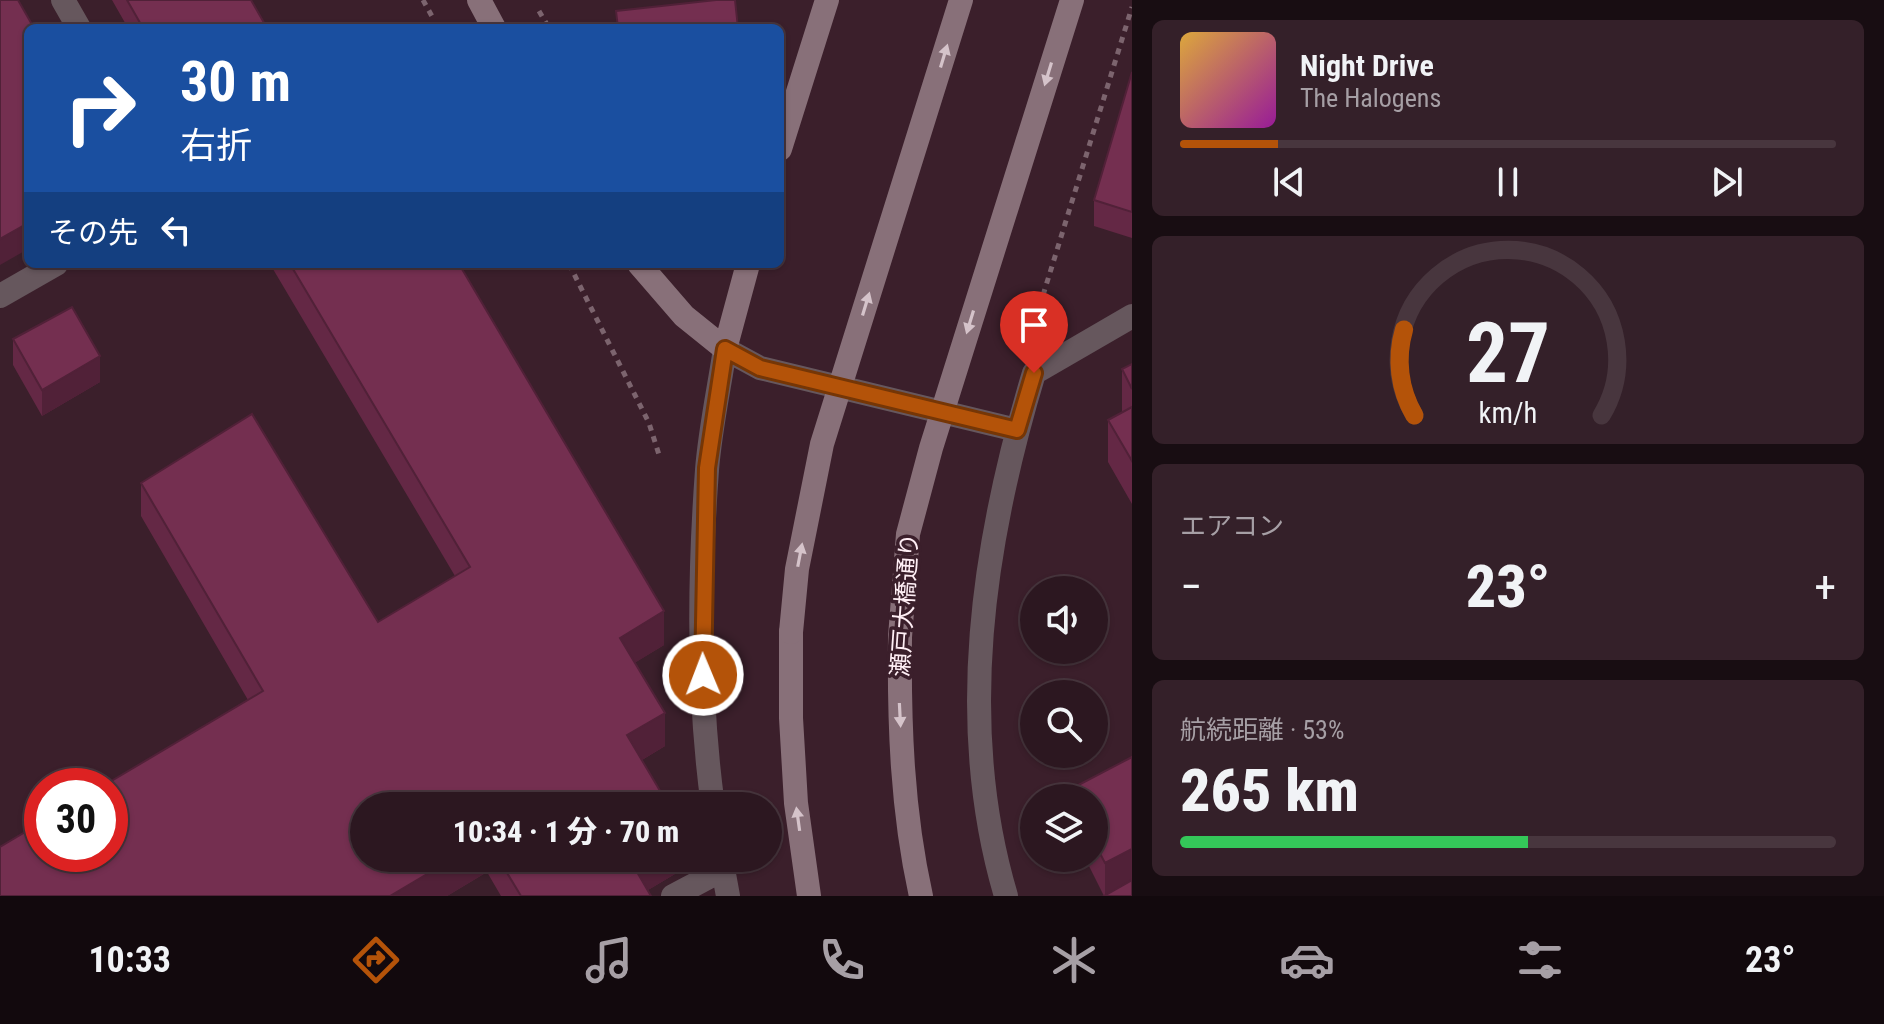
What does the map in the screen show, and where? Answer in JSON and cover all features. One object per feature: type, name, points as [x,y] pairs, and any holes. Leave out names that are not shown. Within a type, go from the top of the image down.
[{"type":"street","points":[[63,0],[77,24]]},
{"type":"street","points":[[784,136],[827,0]]},
{"type":"street","points":[[809,896],[796,803],[791,718],[791,632],[797,569],[822,444],[961,0]]},
{"type":"street","name":"瀬戸大橋通り","points":[[921,896],[904,785],[900,637],[908,534],[931,448],[1072,0]]},
{"type":"street","points":[[0,296],[49,268]]},
{"type":"street","points":[[642,268],[684,316],[725,349],[760,368],[1017,430]]},
{"type":"street","points":[[711,792],[702,647],[707,468],[725,349],[747,268]]},
{"type":"street","points":[[1006,896],[997,868],[983,780],[978,706],[980,632],[995,528],[1017,430],[1034,373],[1132,316]]},
{"type":"street","points":[[673,896],[710,872]]},
{"type":"street","points":[[724,872],[728,896]]},
{"type":"path","points":[[423,0],[436,24]]},
{"type":"path","points":[[1034,373],[1027,346],[1132,7]]},
{"type":"path","points":[[571,268],[649,423],[661,460]]},
{"type":"building","points":[[0,0],[18,0],[32,24],[24,24],[24,225],[0,239]]},
{"type":"building","points":[[127,0],[251,0],[265,24],[141,24]]},
{"type":"building","points":[[735,0],[738,24],[618,24],[616,11]]},
{"type":"building","points":[[1132,72],[1132,212],[1094,200]]},
{"type":"building","points":[[292,268],[461,268],[664,611],[620,638],[665,713],[627,735],[661,792],[350,792],[350,872],[430,872],[390,896],[0,896],[0,847],[24,833],[24,872],[128,872],[128,771],[263,691],[141,483],[252,414],[378,622],[470,567]]},
{"type":"building","points":[[72,307],[100,356],[42,390],[13,339]]},
{"type":"building","points":[[1132,364],[1132,389],[1122,369]]},
{"type":"building","points":[[1132,407],[1132,461],[1108,420]]},
{"type":"building","points":[[1132,757],[1132,849],[1108,861],[1108,784],[1080,784]]},
{"type":"building","points":[[506,872],[637,872],[651,896],[521,896]]},
{"type":"building","points":[[1132,880],[1132,896],[1104,896]]},
{"type":"route","points":[[703,675],[707,468],[725,349],[760,368],[1017,430],[1034,373]]}]
